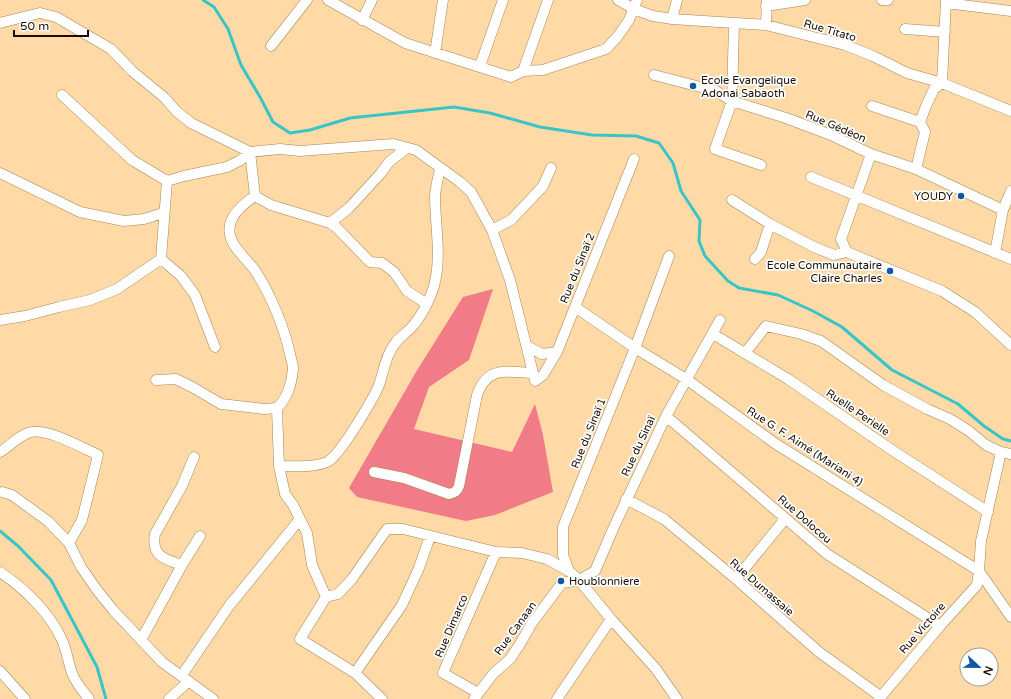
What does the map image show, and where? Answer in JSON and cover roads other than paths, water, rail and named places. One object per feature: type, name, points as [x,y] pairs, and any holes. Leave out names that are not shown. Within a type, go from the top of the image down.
[{"type":"street","points":[[271,46],[307,0]]},
{"type":"street","points":[[328,0],[405,43],[511,77],[523,71],[543,70],[606,49],[618,36],[629,20],[635,4]]},
{"type":"street","points":[[362,20],[372,0]]},
{"type":"street","points":[[435,52],[443,0]]},
{"type":"street","points":[[480,66],[503,0]]},
{"type":"street","points":[[523,71],[548,0]]},
{"type":"street","name":"Rue Titato","points":[[618,0],[635,4],[653,16],[672,19],[766,25],[845,45],[873,56],[907,73],[942,83],[1011,111]]},
{"type":"street","points":[[672,19],[677,0]]},
{"type":"street","points":[[766,25],[767,3],[805,0]]},
{"type":"street","points":[[882,0],[888,0]]},
{"type":"street","points":[[920,122],[934,89],[942,83],[946,2],[1011,11]]},
{"type":"street","points":[[0,22],[40,13],[56,16],[110,49],[165,98],[176,111],[191,123],[250,152],[280,149],[300,151],[393,144],[416,150],[460,182],[471,192],[492,230],[510,280],[534,377],[501,372],[492,374],[480,385],[459,486],[457,491],[454,493],[449,494],[404,478],[374,472]]},
{"type":"street","points":[[734,23],[732,101],[715,149],[761,165]]},
{"type":"street","points":[[905,29],[945,32]]},
{"type":"street","name":"Rue Gédéon","points":[[654,76],[716,91],[732,101],[786,118],[832,135],[871,154],[916,169],[1003,210]]},
{"type":"street","points":[[62,95],[132,160],[167,181],[227,167],[241,160],[250,152]]},
{"type":"street","points":[[872,106],[920,122],[925,132],[916,169]]},
{"type":"street","points":[[330,223],[349,208],[389,162],[407,148]]},
{"type":"street","points":[[250,152],[255,196]]},
{"type":"street","points":[[847,252],[841,239],[871,154]]},
{"type":"street","name":"Rue du Sinaï 2","points":[[534,377],[543,375],[557,352],[634,159]]},
{"type":"street","points":[[279,466],[320,464],[329,461],[338,451],[362,417],[373,398],[379,384],[386,358],[394,344],[412,327],[427,304],[434,286],[438,263],[435,195],[440,168]]},
{"type":"street","points":[[492,230],[511,220],[542,186],[551,168]]},
{"type":"street","points":[[0,173],[80,212],[124,221],[144,219],[163,213]]},
{"type":"street","points":[[811,177],[1011,259]]},
{"type":"street","points":[[161,259],[163,213],[167,181]]},
{"type":"street","points":[[995,253],[1003,210],[1011,190]]},
{"type":"street","points":[[255,196],[271,205],[336,226],[370,262],[382,263],[394,272],[407,291],[427,304]]},
{"type":"street","points":[[156,380],[176,379],[221,404],[264,409],[277,408],[283,402],[289,388],[293,368],[288,344],[263,284],[256,272],[234,245],[230,235],[230,223],[237,212],[245,203],[255,196]]},
{"type":"street","points":[[732,200],[770,224],[814,247],[834,255],[847,252],[942,291],[975,312],[1011,345]]},
{"type":"street","points":[[755,260],[761,252],[770,224]]},
{"type":"street","name":"Rue du Sinaï 1","points":[[569,571],[564,555],[563,527],[635,348],[669,256]]},
{"type":"street","points":[[0,320],[25,316],[90,300],[117,289],[161,259]]},
{"type":"street","points":[[161,259],[181,276],[195,295],[215,346]]},
{"type":"street","name":"Rue G. F. Aimé (Mariani 4)","points":[[575,307],[635,348],[686,379],[776,444],[980,571],[1011,617]]},
{"type":"street","name":"Rue du Sinaï","points":[[579,580],[595,570],[626,499],[666,416],[720,320]]},
{"type":"street","points":[[745,353],[766,326],[801,334],[821,341],[883,385],[927,409],[950,419],[969,431],[986,445],[1006,453]]},
{"type":"street","name":"Ruelle Perielle","points":[[713,334],[788,379],[892,450],[988,512]]},
{"type":"street","points":[[527,346],[542,354],[557,352]]},
{"type":"street","points":[[277,408],[279,466],[285,494],[294,505],[306,533],[312,565],[326,597]]},
{"type":"street","name":"Rue Dolocou","points":[[666,416],[827,554],[940,626]]},
{"type":"street","points":[[0,452],[18,438],[30,432],[46,433],[98,455],[82,520],[69,543]]},
{"type":"street","name":"Rue Victoire","points":[[879,698],[977,584],[980,571],[982,541],[988,512],[1006,453]]},
{"type":"street","points":[[182,565],[164,559],[157,553],[154,542],[155,534],[182,486],[194,456]]},
{"type":"street","points":[[2,492],[12,496],[49,522],[69,543],[81,567],[113,610],[162,662],[213,699]]},
{"type":"street","name":"Rue Dumassaie","points":[[626,499],[664,519],[736,579],[819,652],[879,698]]},
{"type":"street","points":[[169,699],[185,678],[229,606],[300,519]]},
{"type":"street","points":[[736,579],[785,519]]},
{"type":"street","points":[[382,699],[355,672],[300,640],[326,597],[338,594],[352,579],[387,529],[403,529],[496,552],[522,553],[546,559],[569,571],[579,580],[611,619],[656,669],[677,699]]},
{"type":"street","points":[[141,640],[182,565],[200,536]]},
{"type":"street","points":[[355,672],[402,605],[419,568],[430,536]]},
{"type":"street","name":"Rue Dimarco","points":[[476,696],[443,674],[496,552]]},
{"type":"street","points":[[0,572],[26,593],[47,614],[62,639],[72,674],[89,699]]},
{"type":"street","name":"Rue Canaan","points":[[476,696],[493,674],[510,659],[532,623],[562,583],[579,580]]},
{"type":"street","points":[[557,699],[611,619]]},
{"type":"street","points":[[0,671],[25,699]]},
{"type":"waterway","points":[[203,0],[214,7],[228,29],[241,65],[273,122],[290,133],[310,130],[350,118],[454,107],[490,113],[540,127],[592,135],[636,136],[659,143],[673,163],[681,191],[700,220],[699,241],[705,256],[728,281],[739,288],[778,295],[813,311],[842,327],[892,370],[958,404],[984,426],[1003,439],[1011,441]]},
{"type":"waterway","points":[[0,531],[18,546],[51,580],[97,667],[106,699]]},
{"type":"place","name":"Ecole Evangelique Adonai Sabaoth","points":[[693,86]]},
{"type":"place","name":"YOUDY","points":[[961,196]]},
{"type":"place","name":"Ecole Communautaire Claire Charles","points":[[890,271]]},
{"type":"place","name":"Houblonniere","points":[[561,581]]}]
